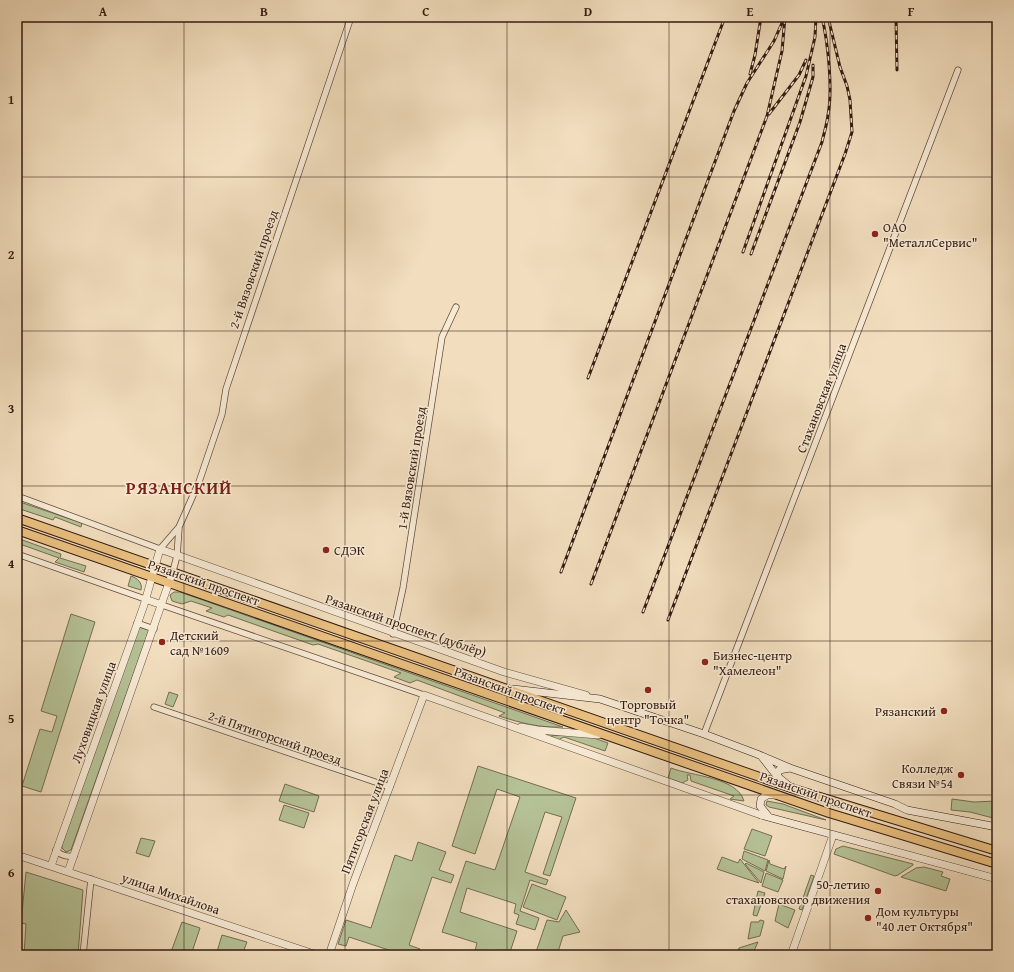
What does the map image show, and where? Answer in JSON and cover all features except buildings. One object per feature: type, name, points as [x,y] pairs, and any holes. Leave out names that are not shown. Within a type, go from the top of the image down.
[{"type":"main road","name":"Рязанский проспект","points":[[17,518],[173,571],[794,789],[997,851]]},
{"type":"main road","name":"Рязанский проспект","points":[[17,530],[603,735],[779,794],[829,813],[997,864]]},
{"type":"street","name":"2-й Вязовский проезд","points":[[173,571],[177,556],[179,527],[209,454],[222,414],[226,389],[351,17]]},
{"type":"street","name":"Стахановская улица","points":[[704,734],[958,70]]},
{"type":"street","name":"1-й Вязовский проезд","points":[[393,634],[403,588],[442,337],[456,307]]},
{"type":"street","name":"Рязанский проспект (дублёр)","points":[[17,496],[393,634],[504,672],[600,699],[665,720],[757,754],[790,768],[895,804],[907,810],[997,827]]},
{"type":"street","name":"2-й Вязовский проезд","points":[[155,565],[160,549],[179,527]]},
{"type":"street","points":[[17,554],[509,724],[531,734],[769,818],[997,879]]},
{"type":"street","name":"Луховицкая улица","points":[[51,866],[137,623],[155,565]]},
{"type":"street","points":[[68,872],[173,571]]},
{"type":"street","points":[[137,623],[154,629]]},
{"type":"street","points":[[504,688],[600,699]]},
{"type":"street","name":"Пятигорская улица","points":[[329,955],[424,695]]},
{"type":"street","name":"2-й Пятигорский проезд","points":[[154,707],[390,787]]},
{"type":"street","points":[[509,724],[538,730],[603,735]]},
{"type":"street","points":[[757,754],[764,759],[777,776],[794,789]]},
{"type":"street","points":[[777,776],[779,770],[790,768]]},
{"type":"street","points":[[769,818],[763,813],[760,806],[761,799],[767,796],[779,794]]},
{"type":"street","points":[[791,955],[833,835]]},
{"type":"street","points":[[56,850],[59,854],[68,857],[74,856]]},
{"type":"street","name":"улица Михайлова","points":[[17,855],[317,955]]},
{"type":"street","points":[[83,955],[91,879]]},
{"type":"green space","points":[[17,501],[82,523],[81,527],[55,517],[53,520],[17,508]]},
{"type":"green space","points":[[17,538],[61,554],[60,558],[86,566],[84,572],[55,562],[59,558],[17,543]]},
{"type":"green space","points":[[131,576],[139,581],[141,590],[128,586]]},
{"type":"green space","points":[[174,592],[180,592],[563,727],[546,727],[515,721],[499,716],[505,713],[417,680],[410,683],[394,677],[401,673],[318,644],[313,645],[228,615],[224,617],[206,611],[212,608],[191,601],[182,604],[172,601],[170,595]]},
{"type":"green space","points":[[71,614],[95,622],[41,792],[22,786],[40,729],[52,732],[57,716],[41,711]]},
{"type":"green space","points":[[139,627],[149,630],[71,850],[66,852],[62,848],[62,845]]},
{"type":"green space","points":[[169,692],[178,695],[173,707],[165,704]]},
{"type":"green space","points":[[562,735],[591,737],[608,743],[605,751],[564,737],[558,740],[550,736]]},
{"type":"green space","points":[[478,766],[576,798],[550,876],[543,874],[562,817],[545,812],[525,872],[548,880],[546,885],[530,880],[520,911],[539,918],[535,930],[516,924],[519,915],[514,913],[516,904],[467,888],[460,912],[517,931],[509,955],[474,955],[477,943],[442,932],[466,861],[495,870],[520,797],[497,789],[475,854],[452,846]]},
{"type":"green space","points":[[671,768],[723,782],[740,793],[744,801],[730,799],[734,796],[691,781],[690,775],[687,775],[688,780],[682,783],[668,778]]},
{"type":"green space","points":[[285,784],[319,796],[314,812],[279,801]]},
{"type":"green space","points":[[952,799],[974,802],[997,801],[997,819],[970,812],[951,810]]},
{"type":"green space","points":[[767,801],[783,804],[826,820],[769,807],[766,805]]},
{"type":"green space","points":[[284,805],[309,813],[304,828],[279,820]]},
{"type":"green space","points":[[752,829],[772,836],[765,856],[744,849]]},
{"type":"green space","points":[[141,838],[155,841],[149,857],[136,853]]},
{"type":"green space","points":[[418,842],[446,852],[439,870],[454,875],[451,883],[432,877],[409,945],[420,949],[418,955],[404,955],[349,937],[346,946],[338,944],[346,920],[371,928],[395,855],[412,861]]},
{"type":"green space","points":[[843,846],[913,865],[895,876],[834,854],[836,849]]},
{"type":"green space","points":[[744,851],[768,860],[765,871],[742,859]]},
{"type":"green space","points":[[722,857],[738,863],[740,859],[759,883],[717,869]]},
{"type":"green space","points":[[769,860],[770,864],[784,869],[786,866],[783,879],[766,871]]},
{"type":"green space","points":[[746,863],[764,872],[761,883],[745,864]]},
{"type":"green space","points":[[924,867],[943,872],[941,876],[950,879],[946,891],[901,877],[916,868]]},
{"type":"green space","points":[[26,872],[83,890],[78,955],[24,955],[26,924],[21,923]]},
{"type":"green space","points":[[766,873],[783,880],[778,892],[762,886]]},
{"type":"green space","points":[[811,875],[814,876],[802,910],[799,909]]},
{"type":"green space","points":[[532,884],[566,897],[557,920],[523,907]]},
{"type":"green space","points":[[758,891],[765,893],[757,916],[753,915]]},
{"type":"green space","points":[[779,904],[795,910],[788,928],[775,921]]},
{"type":"green space","points":[[566,910],[580,932],[563,936],[557,955],[535,955],[547,920],[559,922]]},
{"type":"green space","points":[[760,920],[764,921],[760,936],[748,939],[751,922],[759,922]]},
{"type":"green space","points":[[182,922],[200,928],[191,955],[166,955],[171,952]]},
{"type":"green space","points":[[222,935],[247,942],[242,955],[216,955]]},
{"type":"green space","points":[[758,942],[753,953],[755,955],[736,955],[739,948]]},
{"type":"railway","points":[[588,378],[725,17]]},
{"type":"railway","points":[[750,74],[755,55],[761,17]]},
{"type":"railway","points":[[591,584],[767,116],[782,51],[785,17]]},
{"type":"railway","points":[[743,252],[806,76],[815,37],[816,17]]},
{"type":"railway","points":[[643,612],[822,142],[828,118],[830,92],[828,53],[822,17]]},
{"type":"railway","points":[[668,620],[845,154],[852,132],[850,100],[840,67],[828,17]]},
{"type":"railway","points":[[896,17],[897,70]]},
{"type":"railway","points":[[561,572],[734,111],[747,83],[774,41],[782,23]]},
{"type":"railway","points":[[769,114],[799,75],[806,60]]},
{"type":"railway","points":[[751,254],[800,122],[813,77],[813,65]]},
{"type":"place","name":"ОАО \"МеталлСервис\"","points":[[875,234]]},
{"type":"place","name":"СДЭК","points":[[326,550]]},
{"type":"place","name":"Детский сад №1609","points":[[162,642]]},
{"type":"place","name":"Бизнес-центр \"Хамелеон\"","points":[[705,662]]},
{"type":"place","name":"Торговый центр \"Точка\"","points":[[648,690]]},
{"type":"place","name":"Рязанский","points":[[944,711]]},
{"type":"place","name":"Колледж Связи №54","points":[[961,775]]},
{"type":"place","name":"50-летию стахановского движения","points":[[878,891]]},
{"type":"place","name":"Дом культуры \"40 лет Октября\"","points":[[868,918]]},
{"type":"district","name":"РЯЗАНСКИЙ","points":[[179,488]]}]
